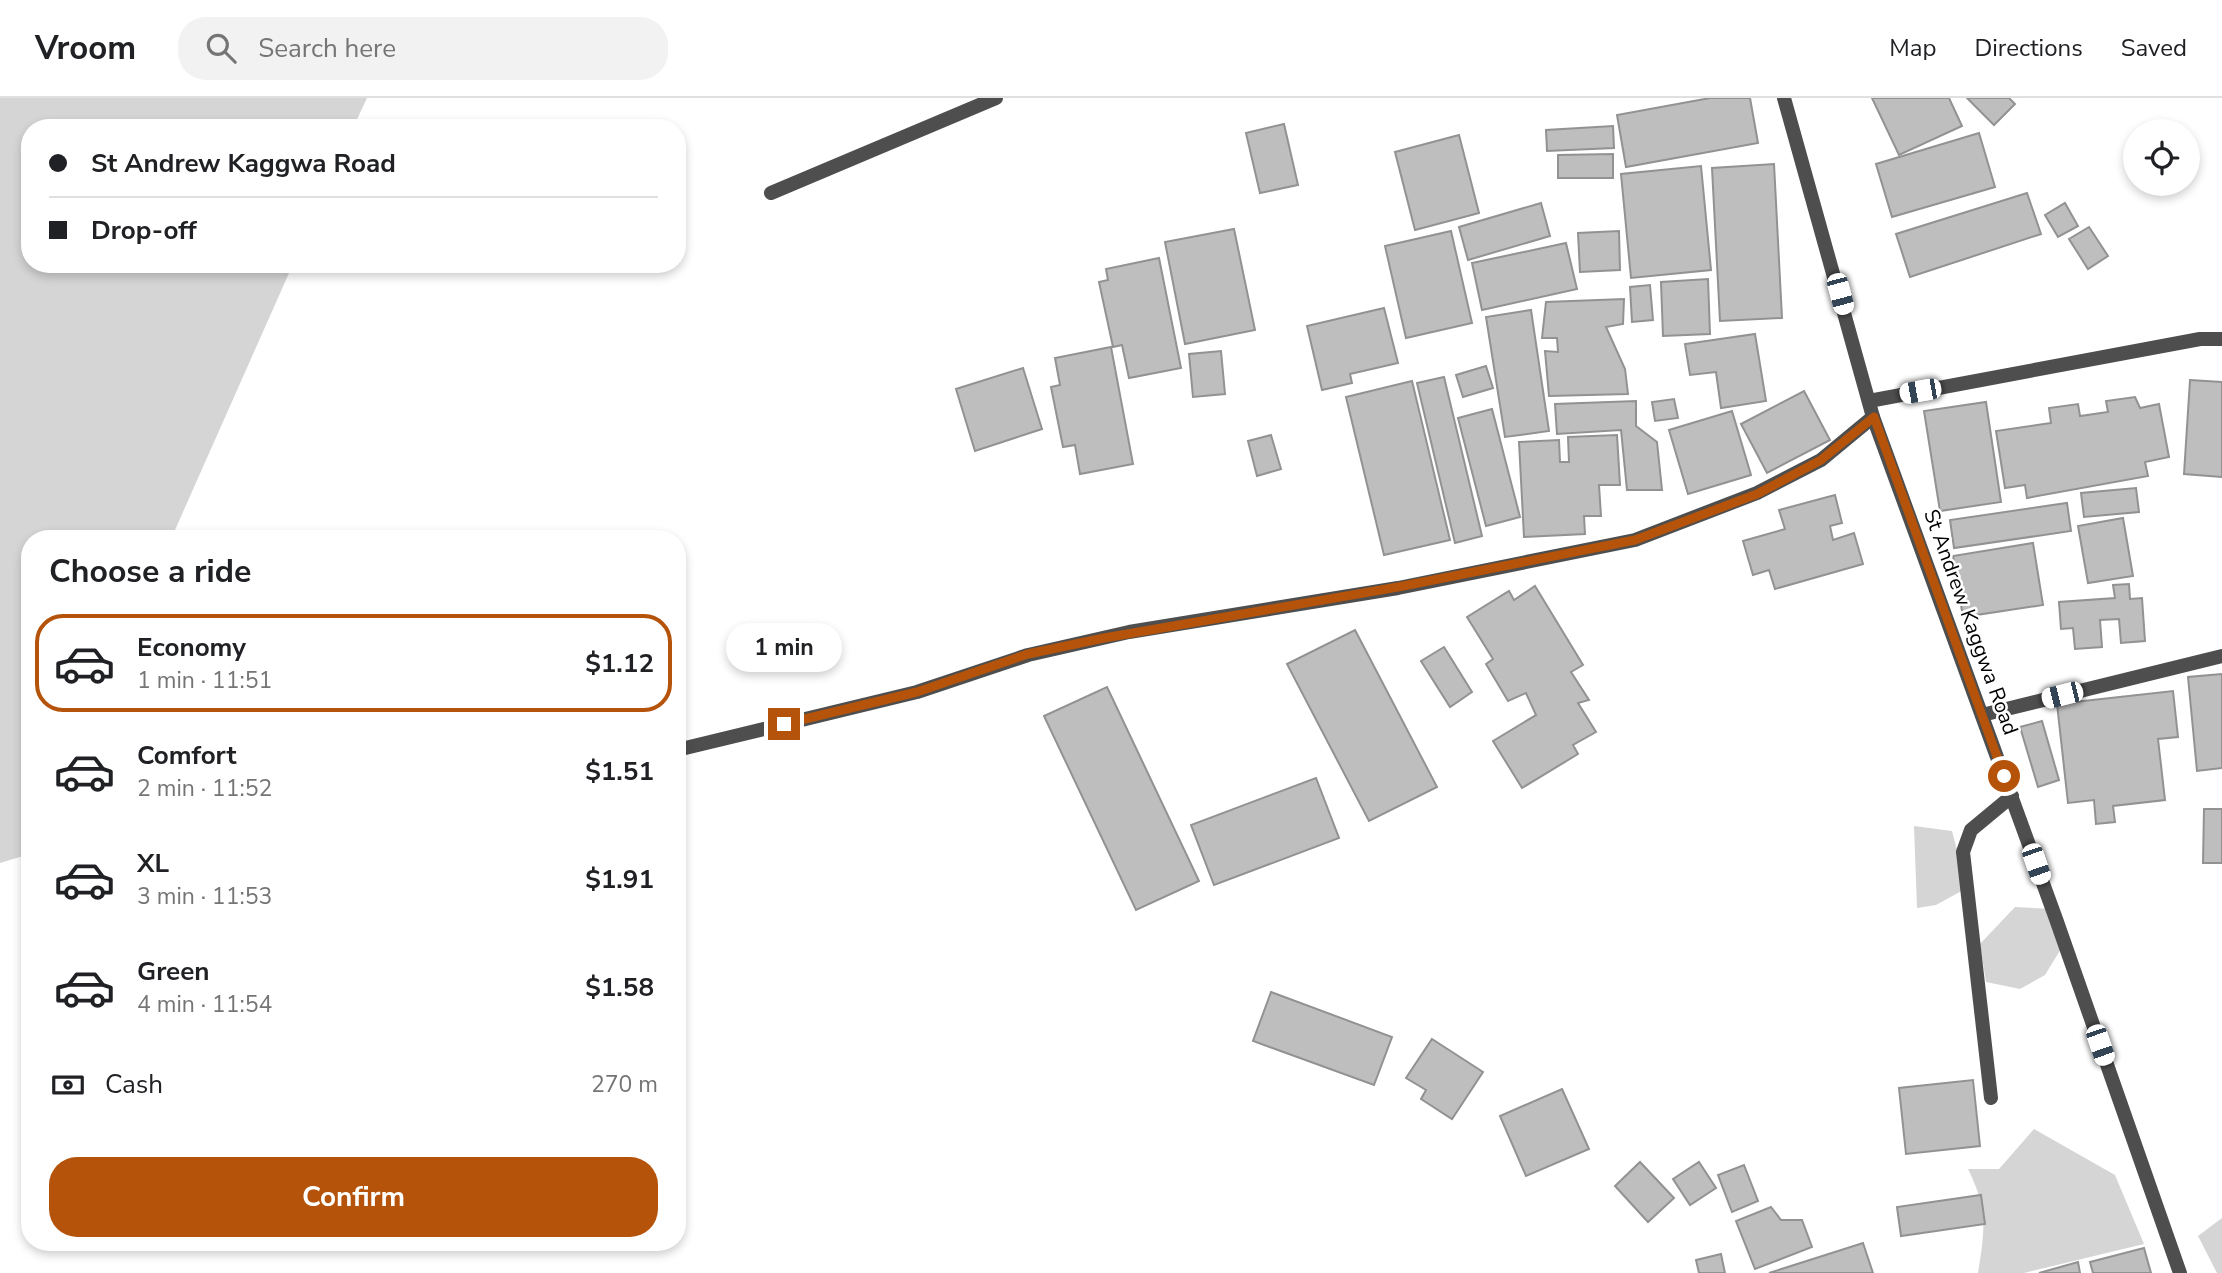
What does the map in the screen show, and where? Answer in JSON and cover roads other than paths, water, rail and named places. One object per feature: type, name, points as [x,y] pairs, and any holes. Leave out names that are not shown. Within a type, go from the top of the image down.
[{"type":"street","points":[[771,193],[996,98]]},
{"type":"street","name":"St Andrew Kaggwa Road","points":[[1784,98],[1874,417],[2180,1273]]},
{"type":"street","points":[[1869,401],[2200,339],[2222,339]]},
{"type":"street","points":[[686,748],[917,692],[1041,652],[1129,632],[1398,587],[1635,540],[1757,494],[1821,460],[1874,417]]},
{"type":"street","points":[[1982,715],[2222,656]]},
{"type":"street","points":[[1991,1098],[1963,852],[1971,830],[2011,796]]}]
